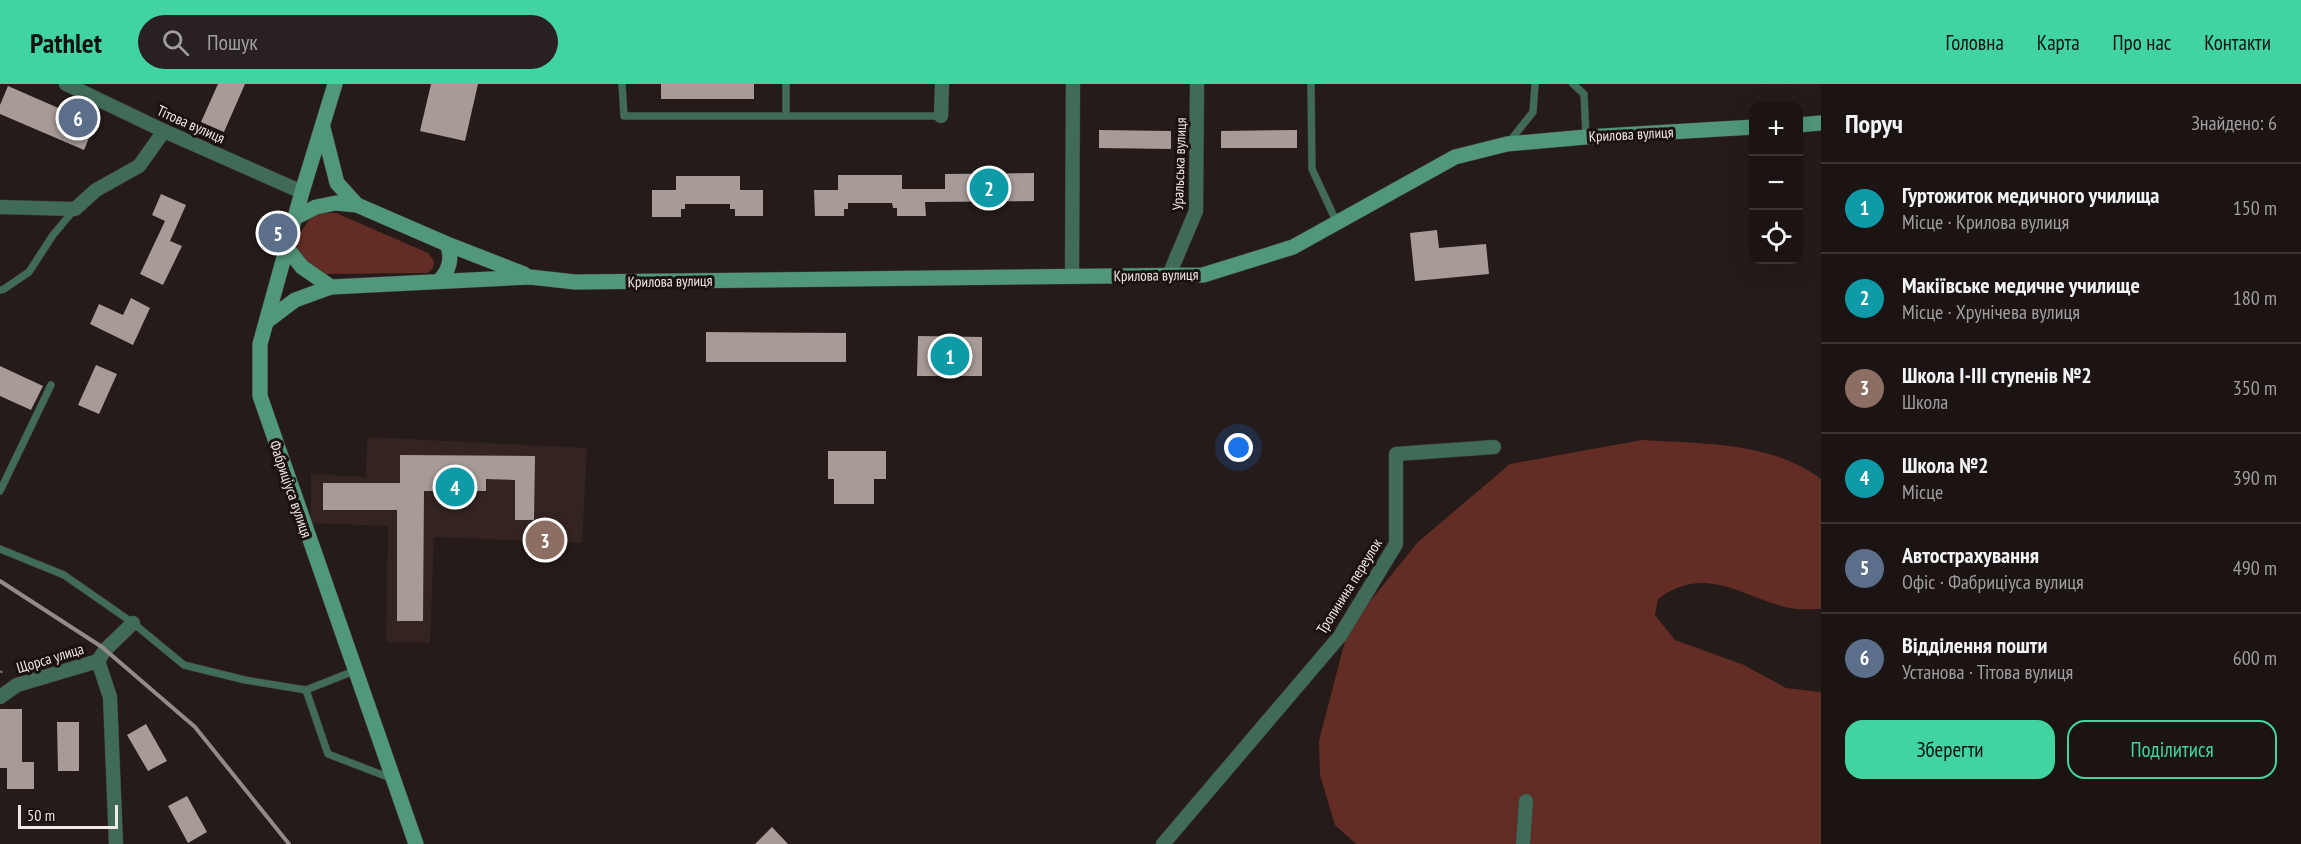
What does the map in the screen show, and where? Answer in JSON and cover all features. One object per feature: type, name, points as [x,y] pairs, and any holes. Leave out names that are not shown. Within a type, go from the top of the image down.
[{"type":"main road","name":"Фабриціуса вулиця","points":[[335,84],[260,344],[260,396],[416,844]]},
{"type":"main road","points":[[1803,125],[1821,123]]},
{"type":"main road","name":"Крилова вулиця","points":[[530,277],[575,282],[1203,275],[1293,248],[1455,157],[1508,144],[1749,127]]},
{"type":"main road","points":[[323,128],[337,183],[357,205]]},
{"type":"main road","points":[[296,217],[316,207],[336,203],[357,205],[530,277]]},
{"type":"main road","points":[[439,280],[447,272],[450,252],[447,244]]},
{"type":"main road","points":[[287,248],[302,267],[331,287]]},
{"type":"main road","points":[[266,322],[295,300],[331,287],[530,277]]},
{"type":"street","name":"Тітова вулиця","points":[[66,84],[164,131],[302,192]]},
{"type":"street","points":[[941,116],[942,84]]},
{"type":"street","points":[[1072,276],[1073,84]]},
{"type":"street","name":"Уральська вулиця","points":[[1169,275],[1197,211],[1197,84]]},
{"type":"street","points":[[0,207],[75,209],[96,190],[140,166],[164,131]]},
{"type":"street","name":"Тропинина переулок","points":[[1163,844],[1340,636],[1396,544],[1396,454],[1494,447]]},
{"type":"street","name":"Щорса улица","points":[[0,697],[17,685],[98,661],[105,650],[132,623]]},
{"type":"street","points":[[98,661],[110,697],[116,844]]},
{"type":"street","points":[[1523,844],[1526,801]]},
{"type":"lane","points":[[622,84],[624,116],[941,116]]},
{"type":"lane","points":[[786,84],[786,116]]},
{"type":"lane","points":[[1311,84],[1312,169],[1337,223]]},
{"type":"lane","points":[[1508,144],[1533,112],[1535,84]]},
{"type":"lane","points":[[1573,84],[1584,94],[1586,137]]},
{"type":"lane","points":[[0,290],[28,272],[53,235],[75,209]]},
{"type":"lane","points":[[0,491],[51,385]]},
{"type":"lane","points":[[0,549],[64,575],[132,623],[184,665],[245,680],[306,690],[354,671]]},
{"type":"lane","points":[[306,690],[328,754],[393,779]]},
{"type":"shaded area","points":[[323,213],[336,213],[428,253],[434,261],[433,268],[428,273],[321,274],[304,264],[297,251],[297,237],[311,217]]},
{"type":"shaded area","points":[[367,437],[587,448],[582,543],[434,537],[430,643],[386,642],[388,526],[311,523],[311,474],[366,477]]},
{"type":"shaded area","points":[[1642,440],[1712,444],[1758,451],[1780,457],[1821,479],[1821,609],[1789,608],[1724,586],[1708,583],[1692,584],[1675,589],[1658,599],[1655,615],[1675,640],[1744,665],[1786,688],[1821,692],[1821,844],[1356,844],[1335,825],[1320,775],[1319,741],[1345,641],[1363,610],[1418,542],[1510,464]]},
{"type":"building","points":[[218,84],[245,84],[224,132],[201,122]]},
{"type":"building","points":[[431,84],[478,84],[465,141],[420,131]]},
{"type":"building","points":[[661,84],[754,84],[754,99],[661,99]]},
{"type":"building","points":[[8,86],[95,124],[84,150],[0,114],[0,105]]},
{"type":"building","points":[[1099,130],[1171,131],[1171,149],[1099,148]]},
{"type":"building","points":[[1297,130],[1297,148],[1221,148],[1221,131]]},
{"type":"building","points":[[1034,173],[1034,201],[925,202],[926,216],[897,216],[897,208],[893,208],[892,203],[848,203],[848,209],[844,209],[844,216],[815,216],[814,190],[838,190],[838,175],[902,175],[902,189],[945,189],[945,174]]},
{"type":"building","points":[[676,176],[740,176],[740,190],[763,190],[763,216],[735,216],[735,209],[730,209],[730,204],[685,204],[685,209],[681,209],[681,217],[652,217],[652,190],[676,190]]},
{"type":"building","points":[[161,194],[186,205],[170,241],[182,246],[163,285],[140,274],[165,221],[152,215]]},
{"type":"building","points":[[1437,230],[1439,248],[1486,244],[1489,274],[1415,281],[1410,233]]},
{"type":"building","points":[[131,298],[150,308],[133,345],[90,324],[99,304],[123,315]]},
{"type":"building","points":[[706,332],[846,333],[846,362],[706,362]]},
{"type":"building","points":[[918,336],[982,337],[982,376],[917,376]]},
{"type":"building","points":[[96,365],[117,374],[99,414],[78,405]]},
{"type":"building","points":[[0,366],[43,386],[31,410],[0,396]]},
{"type":"building","points":[[828,451],[886,451],[886,479],[874,479],[874,504],[834,504],[834,479],[828,479]]},
{"type":"building","points":[[400,455],[535,456],[534,520],[515,520],[515,480],[486,479],[486,491],[424,491],[423,621],[397,621],[397,510],[323,510],[323,483],[400,483]]},
{"type":"building","points":[[0,709],[22,709],[22,762],[34,762],[34,789],[7,789],[7,768],[0,768]]},
{"type":"building","points":[[57,722],[79,722],[79,771],[58,771]]},
{"type":"building","points":[[146,724],[167,761],[148,771],[127,735]]},
{"type":"building","points":[[187,796],[207,832],[188,843],[168,806]]},
{"type":"building","points":[[772,827],[788,844],[755,844]]},
{"type":"railway","points":[[0,581],[102,647],[195,727],[289,844]]},
{"type":"place","name":"Відділення пошти","points":[[78,118]]},
{"type":"place","name":"Макіївське медичне училище","points":[[989,188]]},
{"type":"place","name":"Автострахування","points":[[278,233]]},
{"type":"place","name":"Гуртожиток медичного училища","points":[[950,356]]},
{"type":"place","name":"Школа №2","points":[[455,487]]},
{"type":"place","name":"Школа I-III ступенів №2","points":[[545,540]]}]
